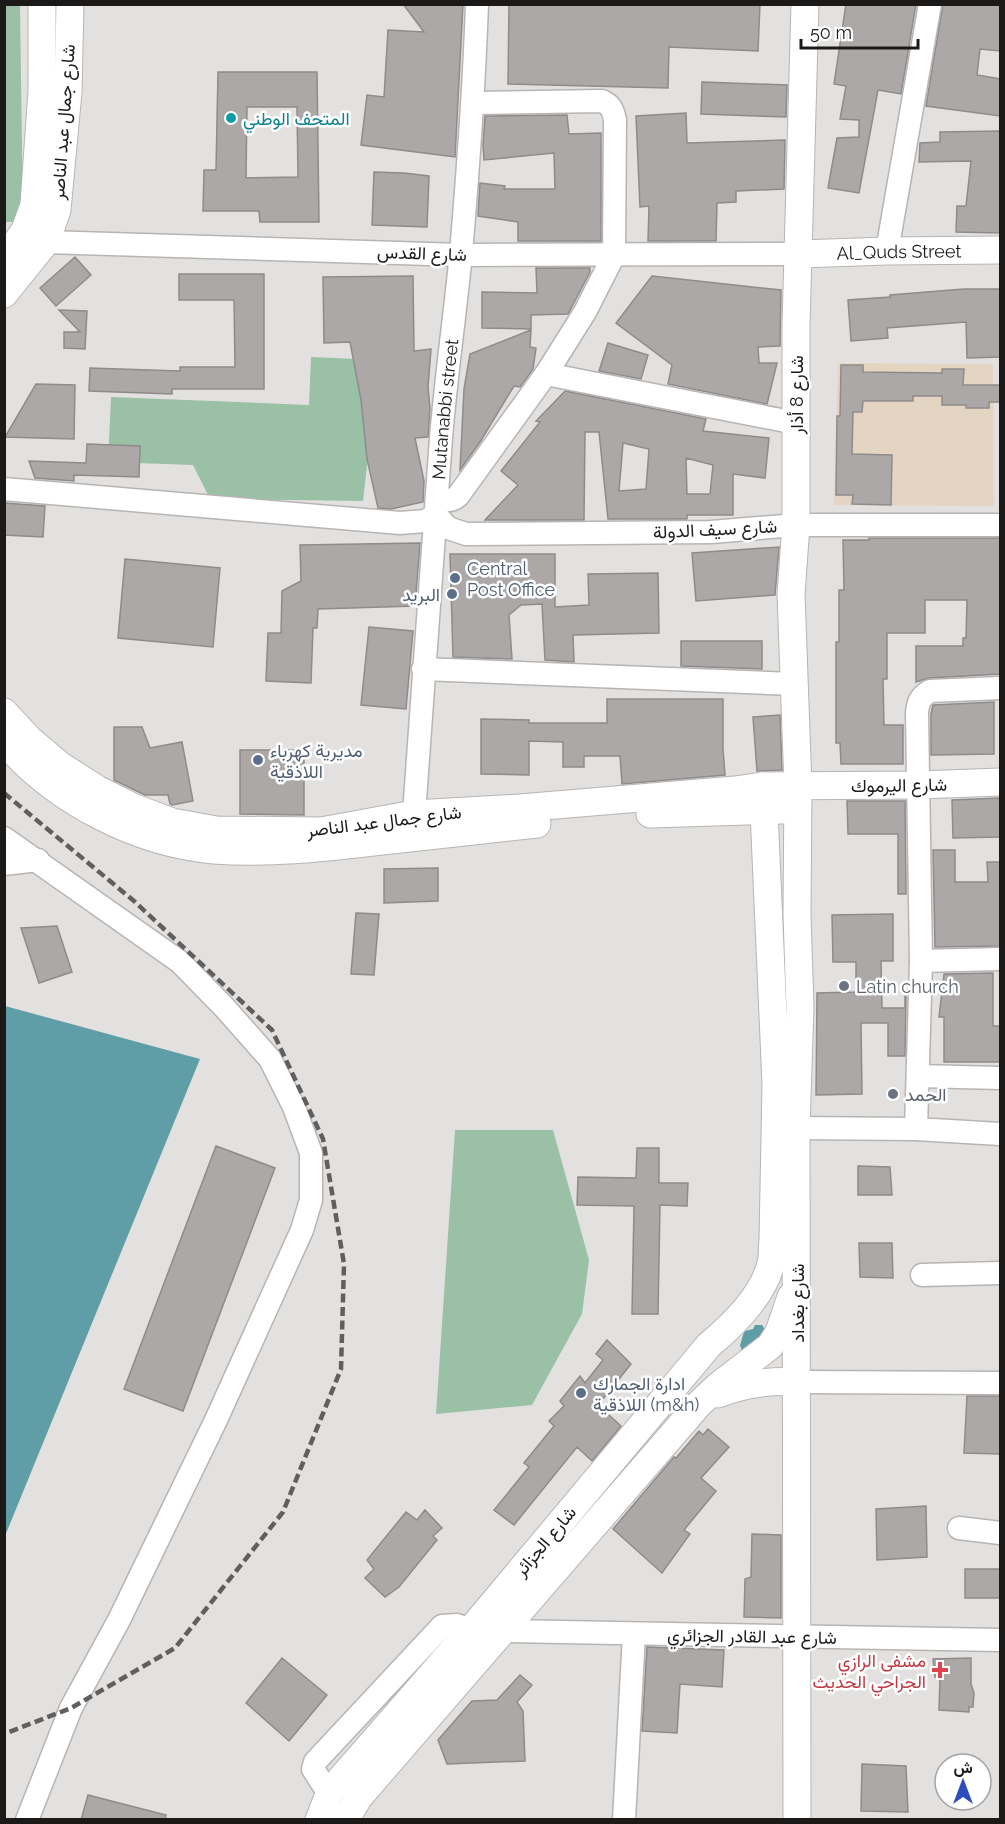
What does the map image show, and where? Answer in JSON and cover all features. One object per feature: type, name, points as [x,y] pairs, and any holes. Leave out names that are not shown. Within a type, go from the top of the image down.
[{"type":"main road","name":"شارع جمال عبد الناصر","points":[[4,294],[46,242],[42,4]]},
{"type":"main road","name":"شارع جمال عبد الناصر","points":[[4,260],[25,230],[46,208],[68,92],[70,4]]},
{"type":"main road","name":"شارع 8 أذار","points":[[798,798],[791,594],[796,525],[796,325],[805,4]]},
{"type":"main road","points":[[42,91],[68,92]]},
{"type":"main road","name":"Al_Quds Street","points":[[799,254],[1000,250]]},
{"type":"main road","name":"شارع جمال عبد الناصر","points":[[4,712],[29,739],[53,759],[97,789],[135,808],[172,822],[216,830],[321,831],[414,814],[735,790],[763,799]]},
{"type":"main road","name":"شارع جمال عبد الناصر","points":[[4,741],[34,770],[60,791],[88,809],[148,836],[213,850],[262,852],[331,847],[763,799],[798,798]]},
{"type":"main road","name":"شارع اليرموك","points":[[798,798],[919,785],[1000,782]]},
{"type":"main road","name":"شارع بغداد","points":[[797,1820],[796,1128],[800,1008],[797,914],[798,798]]},
{"type":"main road","name":"شارع بغداد","points":[[763,799],[776,1084],[771,1262]]},
{"type":"main road","name":"شارع الجزائر","points":[[319,1820],[472,1628],[709,1345],[740,1315],[765,1280],[771,1262]]},
{"type":"main road","name":"شارع الجزائر","points":[[342,1791],[504,1631],[699,1404],[718,1386],[770,1346],[779,1332],[790,1304],[797,1270]]},
{"type":"main road","points":[[699,1404],[746,1385],[763,1382],[797,1382]]},
{"type":"main road","points":[[472,1628],[504,1631]]},
{"type":"main road","name":"شارع الجزائر","points":[[342,1791],[345,1820]]},
{"type":"street","name":"Mutanabbi street","points":[[414,814],[441,437],[473,103],[477,4]]},
{"type":"street","points":[[887,251],[930,4]]},
{"type":"street","points":[[4,489],[400,523],[425,521],[437,505],[454,500],[546,374],[585,312],[614,255],[615,120],[609,104],[602,101],[473,103]]},
{"type":"street","name":"شارع القدس","points":[[46,242],[460,255],[799,254]]},
{"type":"street","points":[[546,374],[796,423]]},
{"type":"street","name":"شارع سيف الدولة","points":[[437,505],[448,528],[466,534],[711,532],[796,525],[1000,525]]},
{"type":"street","points":[[423,669],[793,684]]},
{"type":"street","points":[[916,1130],[921,961],[918,703],[922,696],[930,691],[1000,688]]},
{"type":"street","points":[[4,838],[180,962],[224,1007],[270,1059],[294,1107],[311,1153],[311,1200],[302,1230],[216,1420],[119,1620],[71,1708],[27,1820]]},
{"type":"street","points":[[4,864],[38,860]]},
{"type":"street","points":[[921,961],[1000,959]]},
{"type":"street","points":[[918,1076],[1000,1078]]},
{"type":"street","points":[[796,1128],[1000,1134]]},
{"type":"street","points":[[922,1275],[1000,1273]]},
{"type":"street","points":[[797,1382],[1000,1383]]},
{"type":"street","points":[[959,1528],[1000,1533]]},
{"type":"street","name":"شارع عبد القادر الجزائري","points":[[504,1631],[1000,1640]]},
{"type":"street","points":[[624,1820],[634,1634]]},
{"type":"shaded area","points":[[838,363],[993,364],[994,506],[834,505]]},
{"type":"green space","points":[[4,5],[20,5],[23,222],[5,222]]},
{"type":"green space","points":[[311,357],[379,360],[363,501],[210,499],[193,465],[108,462],[111,397],[309,405]]},
{"type":"green space","points":[[455,1130],[553,1130],[589,1260],[582,1314],[532,1405],[436,1414]]},
{"type":"water","points":[[4,1006],[200,1059],[5,1536]]},
{"type":"water","points":[[755,1325],[762,1325],[766,1334],[742,1351],[740,1345],[745,1331],[753,1329]]},
{"type":"building","points":[[403,4],[463,4],[455,157],[361,145],[367,95],[384,97],[388,30],[424,32]]},
{"type":"building","points":[[509,4],[760,4],[758,51],[669,47],[668,88],[508,84]]},
{"type":"building","points":[[846,4],[916,4],[901,94],[878,90],[859,193],[828,188],[837,138],[859,137],[859,120],[840,119],[846,86],[834,84]]},
{"type":"building","points":[[943,4],[1000,4],[1000,51],[980,49],[977,75],[1000,79],[1000,116],[926,106]]},
{"type":"building","points":[[218,72],[317,72],[319,222],[260,222],[259,211],[203,211],[204,170],[216,170]],"holes":[[[247,107],[297,107],[298,177],[246,178]]]},
{"type":"building","points":[[702,82],[787,85],[786,117],[701,114]]},
{"type":"building","points":[[686,113],[687,143],[785,140],[784,189],[736,191],[736,202],[717,203],[716,241],[648,241],[649,206],[640,207],[636,116]]},
{"type":"building","points":[[567,115],[569,134],[601,133],[601,241],[518,241],[518,222],[478,216],[480,183],[505,186],[504,189],[555,189],[554,153],[484,160],[485,116]]},
{"type":"building","points":[[1000,131],[1000,233],[956,232],[957,206],[966,206],[971,161],[919,162],[920,143],[940,142],[940,132]]},
{"type":"building","points":[[374,172],[429,176],[427,227],[372,225]]},
{"type":"building","points":[[75,257],[91,275],[56,306],[40,288]]},
{"type":"building","points":[[536,268],[590,268],[568,314],[531,315],[531,329],[482,328],[482,292],[537,293]]},
{"type":"building","points":[[179,274],[264,274],[264,389],[172,389],[172,394],[89,391],[90,368],[180,371],[180,367],[235,367],[234,300],[179,300]]},
{"type":"building","points":[[413,276],[414,351],[431,349],[428,437],[415,438],[424,481],[423,502],[391,509],[378,508],[367,459],[361,400],[350,342],[324,343],[323,277]]},
{"type":"building","points":[[652,276],[781,290],[780,346],[758,347],[759,363],[777,363],[767,404],[668,384],[672,365],[616,323]]},
{"type":"building","points":[[964,289],[1000,289],[1000,357],[967,358],[966,322],[887,328],[888,338],[851,341],[848,300]]},
{"type":"building","points":[[59,310],[87,311],[85,349],[64,348],[64,332],[80,332]]},
{"type":"building","points":[[531,330],[530,347],[536,348],[533,369],[520,387],[514,386],[460,470],[464,389],[470,354]]},
{"type":"building","points":[[608,343],[648,355],[641,379],[599,371]]},
{"type":"building","points":[[841,365],[863,365],[863,372],[942,373],[942,369],[964,369],[963,385],[1000,385],[1000,402],[989,402],[989,408],[966,408],[966,405],[942,405],[942,396],[913,396],[913,401],[863,401],[862,412],[853,412],[852,454],[892,455],[891,505],[852,504],[853,495],[836,495],[837,416],[840,416]]},
{"type":"building","points":[[36,384],[75,385],[74,439],[5,437]]},
{"type":"building","points":[[565,391],[706,419],[703,431],[769,438],[765,478],[733,474],[733,515],[687,515],[687,519],[608,519],[599,432],[585,432],[584,520],[485,520],[518,485],[501,471],[540,422],[536,421]],"holes":[[[623,443],[649,449],[646,489],[619,491]],[[686,458],[713,465],[710,494],[687,494]]]},
{"type":"building","points":[[87,444],[140,446],[139,477],[74,475],[74,481],[35,478],[29,461],[86,463]]},
{"type":"building","points":[[4,503],[45,506],[43,537],[4,535]]},
{"type":"building","points":[[869,538],[1000,538],[1000,674],[929,678],[916,682],[916,646],[963,646],[963,638],[966,638],[967,600],[925,600],[925,633],[887,633],[887,679],[883,679],[884,725],[903,725],[903,764],[841,764],[840,743],[836,743],[836,642],[839,642],[839,590],[844,590],[843,540],[869,540]]},
{"type":"building","points":[[420,543],[415,606],[318,609],[317,628],[313,628],[311,683],[266,681],[268,633],[281,633],[282,591],[301,581],[300,545]]},
{"type":"building","points":[[779,547],[775,595],[696,601],[692,553]]},
{"type":"building","points":[[450,554],[555,554],[555,607],[589,605],[588,574],[658,573],[659,633],[573,635],[574,662],[545,660],[542,604],[521,605],[509,615],[512,659],[453,657]]},
{"type":"building","points":[[125,559],[220,568],[213,647],[118,638]]},
{"type":"building","points":[[369,627],[413,631],[406,709],[361,705]]},
{"type":"building","points":[[681,641],[762,641],[762,669],[681,666]]},
{"type":"building","points":[[607,699],[723,699],[725,775],[622,784],[620,756],[584,756],[584,767],[563,767],[563,742],[529,741],[529,775],[481,774],[481,719],[529,720],[529,723],[607,723]]},
{"type":"building","points":[[994,702],[994,754],[931,755],[933,705]]},
{"type":"building","points":[[780,715],[782,770],[757,771],[753,717]]},
{"type":"building","points":[[114,727],[142,727],[150,748],[182,742],[193,801],[172,805],[168,795],[145,795],[114,780]]},
{"type":"building","points":[[240,750],[304,750],[304,815],[240,814]]},
{"type":"building","points":[[1000,798],[1000,837],[953,838],[952,800]]},
{"type":"building","points":[[847,801],[905,801],[906,894],[898,894],[898,834],[848,834]]},
{"type":"building","points":[[933,850],[955,850],[955,882],[988,882],[987,862],[1000,862],[1000,946],[935,947]]},
{"type":"building","points":[[438,868],[438,901],[384,903],[384,869]]},
{"type":"building","points":[[356,913],[379,914],[374,975],[351,974]]},
{"type":"building","points":[[893,914],[893,961],[881,961],[882,1008],[905,1008],[906,996],[905,1056],[888,1056],[888,1023],[861,1023],[862,1094],[816,1095],[817,993],[856,992],[856,962],[833,962],[832,915]]},
{"type":"building","points":[[57,926],[72,972],[39,983],[21,928]]},
{"type":"building","points":[[993,973],[993,1026],[1000,1026],[1000,1062],[944,1062],[944,1017],[939,1017],[944,974]]},
{"type":"building","points":[[216,1146],[275,1168],[183,1411],[124,1389]]},
{"type":"building","points":[[637,1148],[659,1148],[659,1183],[688,1183],[687,1206],[660,1205],[658,1314],[632,1314],[634,1206],[577,1205],[578,1177],[636,1178]]},
{"type":"building","points":[[858,1166],[890,1167],[892,1195],[858,1195]]},
{"type":"building","points":[[859,1243],[892,1243],[893,1278],[860,1277]]},
{"type":"building","points":[[607,1340],[631,1364],[598,1405],[621,1426],[592,1461],[577,1447],[514,1525],[494,1510],[529,1467],[524,1463],[554,1426],[549,1421],[564,1406],[560,1401],[580,1376],[585,1383],[603,1360],[596,1354]]},
{"type":"building","points":[[967,1396],[1000,1396],[1000,1454],[964,1453]]},
{"type":"building","points":[[708,1429],[729,1447],[701,1478],[716,1491],[684,1530],[690,1534],[662,1573],[613,1529],[674,1457],[676,1458],[699,1431],[703,1435]]},
{"type":"building","points":[[926,1506],[927,1557],[877,1560],[876,1509]]},
{"type":"building","points":[[425,1510],[442,1528],[433,1536],[437,1540],[399,1587],[385,1597],[365,1578],[374,1569],[367,1560],[406,1512],[417,1520]]},
{"type":"building","points":[[752,1534],[781,1535],[781,1618],[744,1617],[745,1579],[751,1577]]},
{"type":"building","points":[[965,1569],[1000,1569],[1000,1598],[965,1598]]},
{"type":"building","points":[[647,1647],[724,1650],[722,1687],[680,1684],[677,1733],[642,1731]]},
{"type":"building","points":[[282,1658],[327,1695],[289,1741],[246,1703]]},
{"type":"building","points":[[971,1658],[973,1707],[969,1707],[969,1712],[939,1710],[940,1677],[935,1677],[933,1659]]},
{"type":"building","points":[[520,1675],[532,1685],[517,1702],[523,1711],[525,1761],[447,1764],[438,1740],[472,1701],[497,1700]]},
{"type":"building","points":[[862,1764],[906,1766],[908,1812],[861,1811]]},
{"type":"building","points":[[88,1795],[166,1815],[165,1820],[81,1820]]},
{"type":"railway","points":[[4,793],[134,901],[272,1030],[323,1139],[344,1264],[341,1369],[283,1512],[175,1648],[71,1708],[4,1734]]},
{"type":"place","name":"المتحف الوطني","points":[[231,118]]},
{"type":"place","name":"Central Post Office","points":[[455,578]]},
{"type":"place","name":"البريد","points":[[452,594]]},
{"type":"place","name":"مديرية كهرباء اللاذقية","points":[[258,760]]},
{"type":"place","name":"Latin church","points":[[844,986]]},
{"type":"place","name":"الحمد","points":[[893,1094]]},
{"type":"place","name":"ادارة الجمارك اللاذقية (m&h)","points":[[581,1393]]},
{"type":"place","name":"مشفى الرازي الجراحي الحديث","points":[[940,1670]]}]
